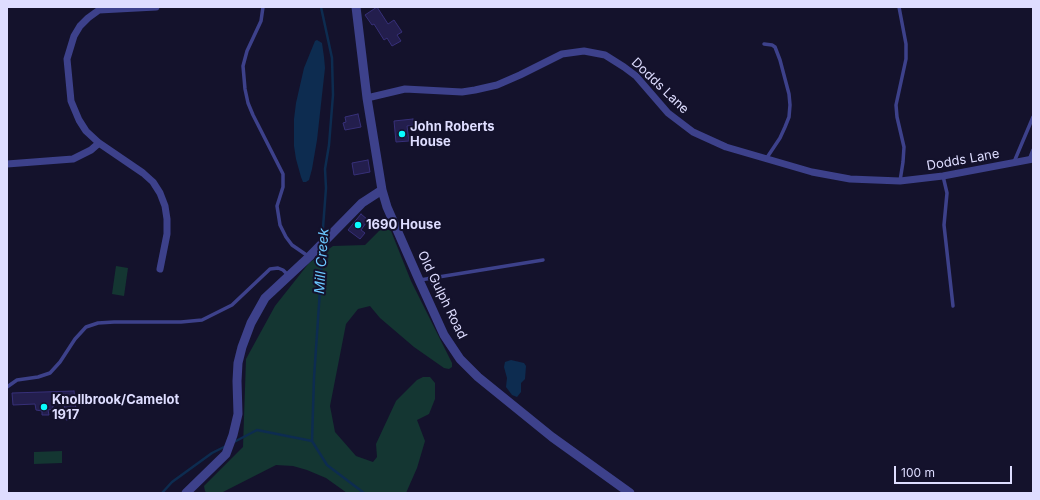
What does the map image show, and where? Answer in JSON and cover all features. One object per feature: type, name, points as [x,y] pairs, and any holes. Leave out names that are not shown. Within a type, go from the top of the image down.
[{"type":"street","points":[[156,7],[99,10],[88,18],[74,36],[67,59],[71,102],[86,131],[98,143],[143,172],[153,182],[160,193],[165,206],[167,219],[166,240],[160,269]]},
{"type":"street","name":"Old Gulph Road","points":[[356,7],[382,190],[387,207],[418,280],[444,335],[460,358],[478,376],[552,437],[630,493]]},
{"type":"street","name":"Dodds Lane","points":[[368,98],[405,89],[462,92],[475,90],[503,82],[562,54],[578,51],[595,52],[605,55],[636,76],[668,114],[693,132],[726,147],[829,176],[850,179],[900,181],[943,176],[1031,159]]},
{"type":"street","points":[[7,164],[73,159],[91,150],[98,143]]},
{"type":"street","points":[[186,493],[226,454],[238,414],[238,363],[242,347],[251,323],[265,298],[316,250],[324,240],[362,203],[382,190]]},
{"type":"lane","points":[[262,7],[261,21],[247,51],[243,66],[245,89],[248,103],[253,115],[282,174],[283,187],[277,206],[280,225],[292,245],[309,256]]},
{"type":"lane","points":[[899,7],[906,44],[906,59],[896,105],[897,117],[904,147],[900,181]]},
{"type":"lane","points":[[764,44],[769,44],[775,47],[787,88],[790,105],[789,116],[785,127],[780,138],[766,159]]},
{"type":"lane","points":[[1014,163],[1033,116]]},
{"type":"lane","points":[[1031,159],[1033,150]]},
{"type":"lane","points":[[943,176],[947,193],[944,225],[952,306]]},
{"type":"lane","points":[[418,280],[543,260]]},
{"type":"lane","points":[[7,387],[17,380],[38,377],[50,373],[60,362],[75,339],[86,327],[98,323],[114,322],[181,322],[202,320],[232,306],[270,269],[278,268],[283,270],[288,275]]},
{"type":"lane","points":[[429,278],[436,288]]},
{"type":"green space","points":[[385,228],[391,231],[411,281],[452,363],[452,367],[449,369],[444,368],[414,347],[380,318],[370,306],[358,309],[346,324],[330,406],[335,432],[356,456],[373,462],[377,457],[376,444],[396,401],[417,380],[423,377],[430,377],[435,383],[435,399],[429,414],[417,420],[425,441],[417,468],[406,493],[347,493],[326,478],[307,470],[293,466],[276,465],[221,493],[207,493],[204,486],[243,447],[246,359],[275,306],[309,263],[333,246],[365,245],[379,231]]},
{"type":"green space","points":[[116,266],[128,268],[124,296],[112,294]]},
{"type":"green space","points":[[62,451],[62,463],[34,464],[34,452]]},
{"type":"water","points":[[317,40],[322,43],[325,68],[317,140],[312,169],[309,180],[303,182],[296,159],[294,146],[294,119],[304,68],[315,41]]},
{"type":"water","points":[[511,360],[524,363],[526,366],[525,379],[521,383],[521,392],[517,397],[512,395],[506,387],[507,378],[504,367],[505,362]]},
{"type":"building","points":[[377,7],[388,24],[394,20],[402,32],[397,35],[401,41],[392,46],[387,38],[384,40],[374,24],[372,25],[365,15]]},
{"type":"building","points":[[358,114],[361,127],[345,130],[343,123],[346,122],[345,117]]},
{"type":"building","name":"John Roberts House","points":[[413,119],[414,125],[407,126],[409,141],[396,142],[394,121]]},
{"type":"building","points":[[368,160],[370,172],[354,175],[352,163]]},
{"type":"building","name":"1690 House","points":[[361,214],[368,220],[361,230],[365,233],[360,239],[348,230]]},
{"type":"building","name":"Knollbrook/Camelot 1917","points":[[74,391],[77,419],[66,420],[64,404],[53,405],[53,409],[48,410],[49,415],[42,415],[42,411],[36,410],[35,404],[13,405],[12,393]]},
{"type":"waterway","name":"Mill Creek","points":[[321,7],[332,58],[333,95],[329,145],[325,169],[326,188],[322,241]]},
{"type":"waterway","name":"Mill Creek","points":[[322,248],[314,378],[312,441],[327,465],[364,493]]},
{"type":"waterway","points":[[234,442],[257,430],[312,441]]},
{"type":"waterway","points":[[162,493],[172,482],[212,453],[226,446]]},
{"type":"place","name":"John Roberts House","points":[[402,134]]},
{"type":"place","name":"1690 House","points":[[358,225]]},
{"type":"place","name":"Knollbrook/Camelot 1917","points":[[44,407]]}]
